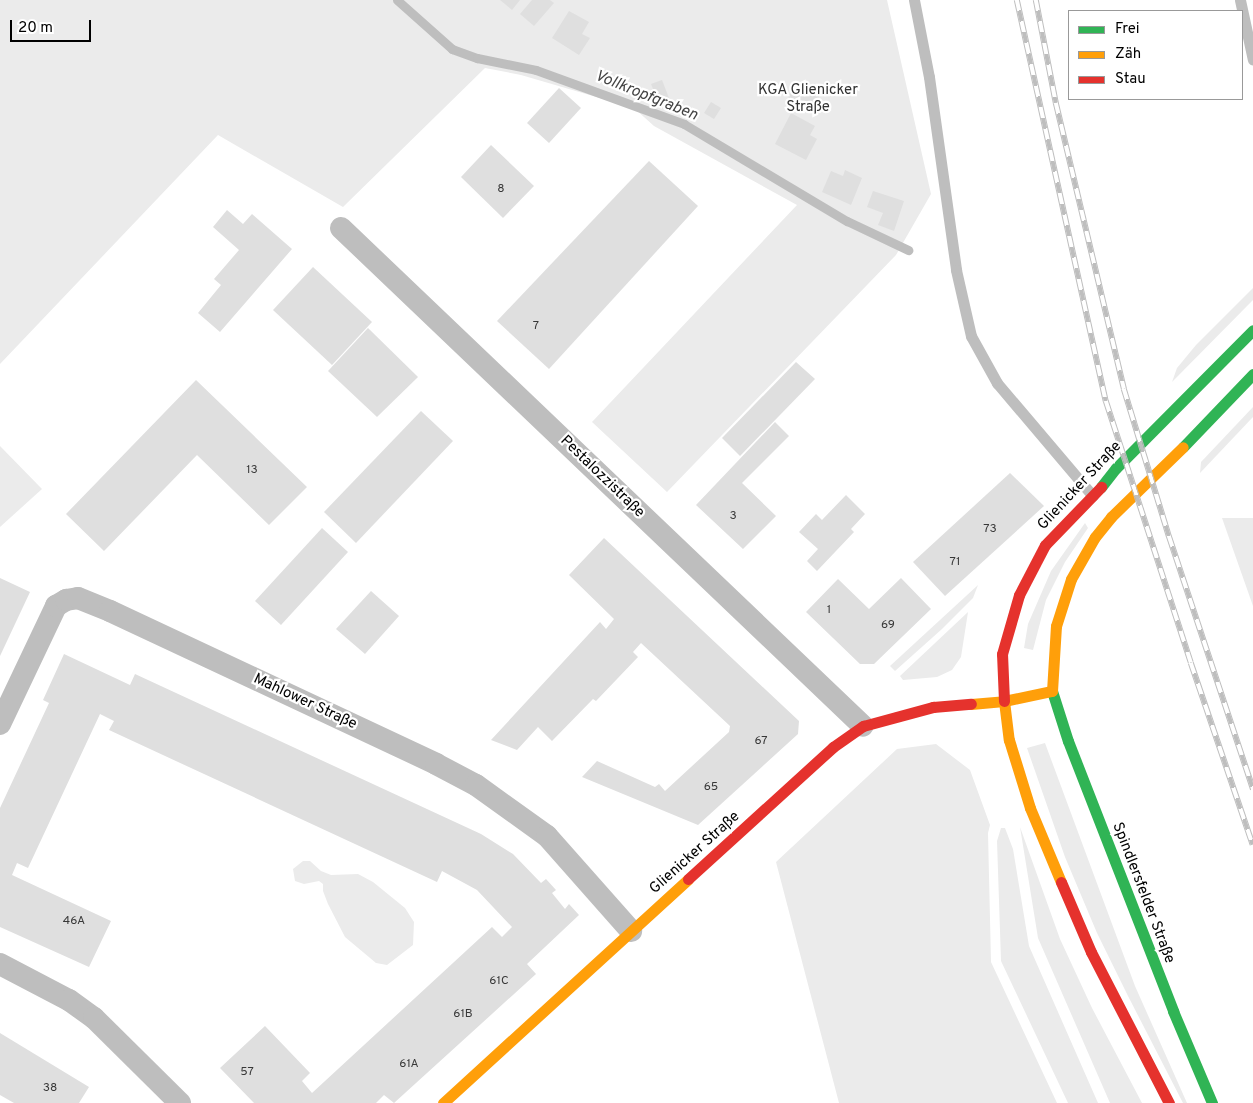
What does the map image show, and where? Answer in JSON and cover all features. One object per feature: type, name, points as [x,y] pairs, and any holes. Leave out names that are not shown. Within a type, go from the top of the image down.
[{"type":"main road","name":"Glienicker Straße","points":[[1004,701],[1002,654],[1006,634],[1019,595],[1046,545],[1093,496],[1116,468],[1253,330]]},
{"type":"main road","points":[[1052,691],[1056,626],[1072,579],[1095,537],[1111,517],[1192,438],[1253,374]]},
{"type":"main road","name":"Glienicker Straße","points":[[443,1103],[833,747],[863,726],[934,707],[1004,701],[1052,691]]},
{"type":"main road","name":"Spindlersfelder Straße","points":[[1052,691],[1065,732],[1173,1011],[1212,1103]]},
{"type":"main road","points":[[1004,701],[1009,740],[1030,808],[1091,952],[1169,1103]]},
{"type":"street","name":"Pestalozzistraße","points":[[341,228],[863,726]]},
{"type":"street","name":"Mahlower Straße","points":[[0,724],[56,606],[66,600],[78,598],[110,611],[436,764],[476,785],[546,836],[631,930]]},
{"type":"street","points":[[0,964],[69,1000],[94,1018],[180,1103]]},
{"type":"lane","points":[[914,0],[929,77],[956,270],[971,336],[997,383],[1111,517]]},
{"type":"lane","points":[[1243,14],[1253,60]]},
{"type":"green space","name":"KGA Glienicker Straße","points":[[0,0],[887,0],[931,194],[896,255],[667,492],[592,422],[797,205],[654,126],[634,108],[521,75],[485,68],[343,207],[218,135],[0,364]]},
{"type":"green space","points":[[1253,288],[1253,300],[1172,382],[1177,368],[1196,345]]},
{"type":"green space","points":[[1253,407],[1253,417],[1200,473],[1201,462]]},
{"type":"green space","points":[[0,446],[42,489],[0,527]]},
{"type":"green space","points":[[1222,518],[1253,518],[1253,606]]},
{"type":"green space","points":[[1085,523],[1088,528],[1065,562],[1046,600],[1033,650],[1024,648],[1028,624],[1051,571]]},
{"type":"green space","points":[[978,585],[973,598],[942,629],[895,671],[890,666]]},
{"type":"green space","points":[[968,612],[961,657],[952,670],[937,677],[903,680],[900,676]]},
{"type":"green space","points":[[1045,743],[1135,986],[1187,1103],[1183,1103],[1128,996],[1097,933],[1065,857],[1027,748]]},
{"type":"green space","points":[[936,744],[970,770],[990,825],[988,833],[991,962],[1057,1103],[839,1103],[776,862],[897,749]]},
{"type":"green space","points":[[1020,827],[1060,939],[1092,1008],[1142,1103],[1110,1103],[1038,938]]},
{"type":"green space","points":[[1001,828],[1005,828],[1013,849],[1029,946],[1098,1103],[1068,1103],[1001,961],[997,841]]},
{"type":"green space","points":[[303,861],[310,861],[321,871],[331,875],[358,874],[373,882],[405,908],[414,922],[413,945],[387,965],[376,963],[345,937],[328,904],[323,891],[323,884],[319,881],[304,884],[295,881],[293,869]]},
{"type":"building","points":[[500,0],[520,0],[512,10]]},
{"type":"building","points":[[532,0],[550,0],[554,3],[534,26],[520,14]]},
{"type":"building","points":[[569,11],[589,22],[582,34],[590,38],[579,55],[552,38]]},
{"type":"building","points":[[662,80],[669,98],[658,102],[651,84]]},
{"type":"building","points":[[797,81],[821,93],[812,110],[788,97]]},
{"type":"building","points":[[559,88],[581,108],[549,143],[527,123]]},
{"type":"building","points":[[711,102],[721,108],[714,119],[704,113]]},
{"type":"building","points":[[791,113],[815,126],[810,135],[817,139],[806,160],[775,144]]},
{"type":"building","points":[[491,145],[534,186],[503,218],[461,177]]},
{"type":"building","points":[[649,161],[698,206],[549,369],[497,321]]},
{"type":"building","points":[[845,170],[862,178],[851,205],[822,192],[831,171],[843,176]]},
{"type":"building","points":[[873,191],[904,201],[894,231],[878,225],[883,213],[867,207]]},
{"type":"building","points":[[227,210],[243,224],[252,214],[292,249],[220,332],[198,313],[221,285],[214,279],[239,250],[213,227]]},
{"type":"building","points":[[313,267],[372,322],[332,365],[273,310]]},
{"type":"building","points":[[368,328],[418,377],[377,417],[328,371]]},
{"type":"building","points":[[796,362],[815,379],[740,456],[722,438]]},
{"type":"building","points":[[196,380],[307,487],[269,525],[197,455],[104,551],[66,514]]},
{"type":"building","points":[[421,411],[453,441],[356,543],[324,512]]},
{"type":"building","points":[[775,422],[789,436],[742,483],[776,516],[743,549],[696,505]]},
{"type":"building","points":[[1010,473],[1044,506],[945,596],[913,562]]},
{"type":"building","points":[[846,495],[865,514],[851,529],[854,532],[817,571],[807,561],[818,549],[799,532],[816,514],[822,520]]},
{"type":"building","points":[[322,528],[348,552],[281,625],[255,601]]},
{"type":"building","points":[[604,538],[799,721],[798,734],[698,825],[582,777],[597,761],[655,787],[659,784],[665,791],[729,732],[730,726],[641,643],[633,652],[638,657],[596,701],[593,699],[552,741],[538,727],[517,750],[491,740],[600,622],[606,629],[614,619],[569,575]]},
{"type":"building","points":[[0,578],[30,592],[0,656]]},
{"type":"building","points":[[901,578],[931,609],[874,664],[860,664],[806,612],[838,579],[869,609]]},
{"type":"building","points":[[371,591],[399,616],[365,654],[336,629]]},
{"type":"building","points":[[64,654],[130,685],[135,674],[481,834],[513,854],[541,883],[546,879],[556,890],[552,893],[565,909],[569,904],[579,915],[527,964],[536,974],[394,1103],[384,1095],[376,1103],[254,1103],[220,1068],[265,1026],[310,1073],[302,1081],[312,1093],[492,927],[502,937],[512,927],[477,890],[442,871],[437,882],[109,730],[114,721],[100,714],[28,868],[17,863],[12,875],[111,921],[89,967],[0,927],[0,808],[49,703],[43,700]]},
{"type":"building","points":[[0,1033],[89,1087],[79,1103],[14,1103],[0,1095]]},
{"type":"waterway","name":"Vollkropfgraben","points":[[397,0],[452,49],[477,58],[536,70],[684,124],[847,221],[908,250]]},
{"type":"railway","points":[[1017,0],[1106,401],[1191,663],[1253,845]]},
{"type":"railway","points":[[1036,0],[1056,103],[1124,389],[1169,536],[1253,789]]},
{"type":"traffic: fast","points":[[1101,487],[1116,468],[1253,330]]},
{"type":"traffic: fast","points":[[1183,447],[1253,374]]},
{"type":"traffic: fast","points":[[1052,691],[1068,741],[1173,1011],[1212,1103]]},
{"type":"traffic: slow","points":[[971,704],[1004,701],[1052,691],[1056,626],[1071,579],[1095,537],[1111,517],[1183,447]]},
{"type":"traffic: slow","points":[[1004,701],[1009,740],[1030,808],[1061,882]]},
{"type":"traffic: slow","points":[[443,1103],[688,879]]},
{"type":"traffic: jam","points":[[1004,701],[1002,654],[1019,595],[1045,545],[1101,487]]},
{"type":"traffic: jam","points":[[688,879],[833,747],[863,726],[933,707],[971,704]]},
{"type":"traffic: jam","points":[[1061,882],[1091,952],[1169,1103]]}]
